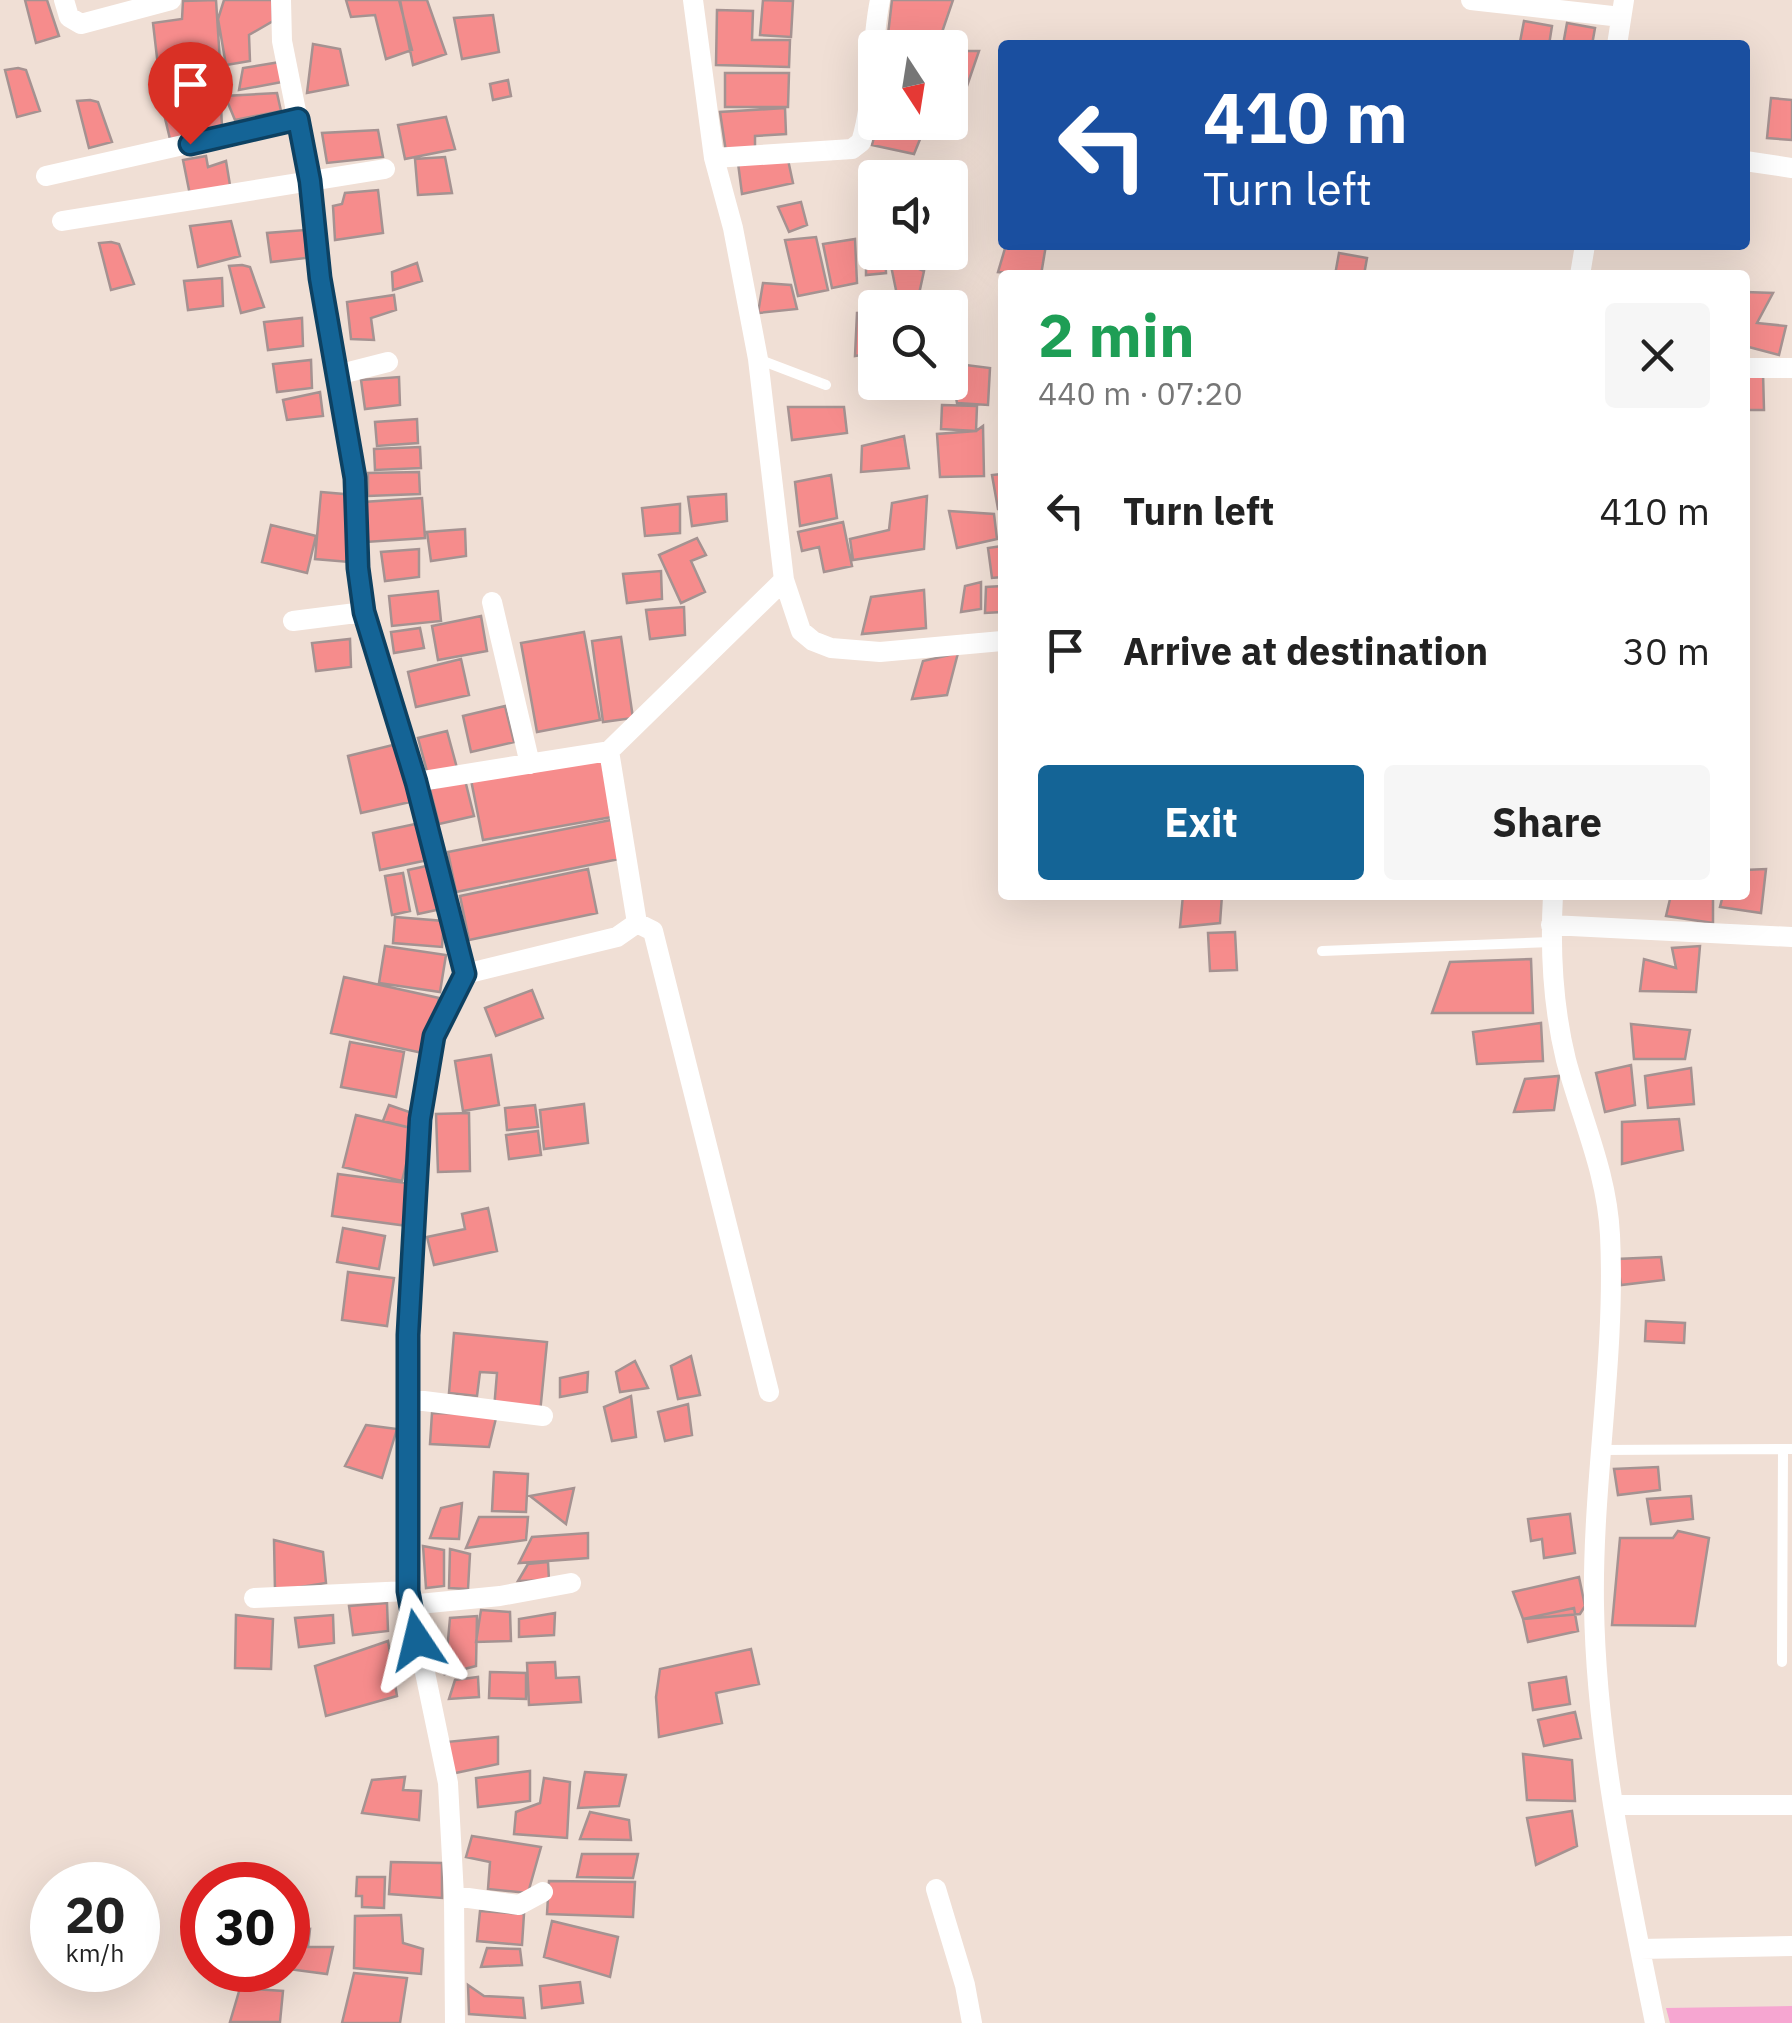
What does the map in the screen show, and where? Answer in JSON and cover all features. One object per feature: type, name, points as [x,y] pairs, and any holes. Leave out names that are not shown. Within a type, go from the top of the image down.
[{"type":"street","points":[[64,0],[69,16],[81,24],[172,0]]},
{"type":"street","points":[[280,0],[282,41],[310,181],[320,278],[355,478],[358,568],[364,612],[416,782],[465,974],[434,1036],[424,1088],[408,1335],[408,1598],[448,1782],[455,2023]]},
{"type":"street","points":[[693,0],[714,158],[733,228],[758,359],[784,580],[801,631],[832,648],[880,652],[998,641]]},
{"type":"street","points":[[714,158],[852,149],[861,142],[872,37],[880,0]]},
{"type":"street","points":[[1471,0],[1622,9],[1619,40]]},
{"type":"street","points":[[46,176],[298,119]]},
{"type":"street","points":[[1750,163],[1792,168]]},
{"type":"street","points":[[62,221],[384,168]]},
{"type":"street","points":[[336,375],[388,362]]},
{"type":"street","points":[[1750,368],[1792,368]]},
{"type":"street","points":[[416,782],[609,751],[784,580]]},
{"type":"street","points":[[492,602],[530,764]]},
{"type":"street","points":[[294,621],[364,612]]},
{"type":"street","points":[[609,751],[636,924]]},
{"type":"street","points":[[1553,900],[1558,1024],[1606,1186],[1610,1236],[1610,1347],[1600,1450],[1594,1601],[1597,1698],[1655,2023]]},
{"type":"street","points":[[465,974],[616,937],[636,924]]},
{"type":"street","points":[[636,924],[653,932],[770,1392]]},
{"type":"street","points":[[1552,933],[1792,937]]},
{"type":"street","points":[[408,1399],[543,1416]]},
{"type":"street","points":[[254,1598],[500,1596],[571,1582]]},
{"type":"street","points":[[1614,1804],[1792,1804]]},
{"type":"street","points":[[936,1889],[965,1985],[972,2023]]},
{"type":"street","points":[[454,1896],[519,1905],[543,1892]]},
{"type":"street","points":[[1640,1949],[1792,1946]]},
{"type":"lane","points":[[758,359],[826,384]]},
{"type":"lane","points":[[1322,951],[1552,933]]},
{"type":"lane","points":[[1600,1450],[1787,1448],[1782,1662]]},
{"type":"shaded area","points":[[1792,2006],[1792,2023],[1670,2023],[1666,2008]]},
{"type":"building","points":[[25,0],[47,0],[59,36],[36,43]]},
{"type":"building","points":[[216,0],[220,62],[159,75],[153,23],[182,19],[183,1]]},
{"type":"building","points":[[224,0],[272,0],[273,21],[249,35],[250,61],[226,65],[218,19]]},
{"type":"building","points":[[346,0],[399,0],[412,50],[386,59],[375,15],[351,17]]},
{"type":"building","points":[[400,0],[427,0],[446,54],[413,65]]},
{"type":"building","points":[[763,0],[793,1],[791,37],[760,35]]},
{"type":"building","points":[[892,0],[953,0],[943,30],[889,30]]},
{"type":"building","points":[[717,10],[753,11],[752,40],[790,40],[789,67],[716,65]]},
{"type":"building","points":[[493,15],[499,52],[462,59],[454,18]]},
{"type":"building","points":[[1524,21],[1552,26],[1550,40],[1520,40]]},
{"type":"building","points":[[1567,23],[1595,28],[1593,40],[1564,40]]},
{"type":"building","points":[[313,44],[340,49],[348,85],[307,93]]},
{"type":"building","points":[[968,51],[979,51],[968,83]]},
{"type":"building","points":[[280,62],[282,82],[239,90],[243,68]]},
{"type":"building","points":[[5,70],[26,70],[40,111],[17,117]]},
{"type":"building","points":[[725,73],[789,73],[788,107],[725,107]]},
{"type":"building","points":[[508,80],[511,96],[493,100],[490,84]]},
{"type":"building","points":[[277,93],[281,111],[235,120],[225,96]]},
{"type":"building","points":[[1771,98],[1792,100],[1792,140],[1767,138]]},
{"type":"building","points":[[77,101],[98,102],[112,142],[89,148]]},
{"type":"building","points":[[221,105],[222,128],[170,139],[164,114]]},
{"type":"building","points":[[785,108],[786,134],[755,136],[755,148],[726,152],[720,112]]},
{"type":"building","points":[[446,117],[455,149],[405,159],[398,125]]},
{"type":"building","points":[[378,130],[383,157],[327,163],[322,133]]},
{"type":"building","points":[[873,140],[920,140],[914,154],[872,145]]},
{"type":"building","points":[[787,155],[793,183],[742,194],[738,163]]},
{"type":"building","points":[[206,156],[208,167],[226,161],[230,185],[190,195],[183,160]]},
{"type":"building","points":[[445,157],[452,193],[418,195],[415,159]]},
{"type":"building","points":[[378,190],[383,233],[335,240],[333,206],[342,204],[345,193]]},
{"type":"building","points":[[801,202],[807,225],[789,232],[778,207]]},
{"type":"building","points":[[231,221],[240,256],[198,267],[190,226]]},
{"type":"building","points":[[305,230],[306,258],[271,262],[267,233]]},
{"type":"building","points":[[816,237],[828,290],[798,296],[785,240]]},
{"type":"building","points":[[855,239],[857,283],[832,288],[823,244]]},
{"type":"building","points":[[99,243],[119,244],[134,284],[111,290]]},
{"type":"building","points":[[1005,250],[1045,250],[1042,270],[999,270]]},
{"type":"building","points":[[1339,253],[1367,258],[1365,270],[1336,270]]},
{"type":"building","points":[[417,263],[422,281],[393,290],[392,272]]},
{"type":"building","points":[[229,266],[250,267],[264,307],[241,313]]},
{"type":"building","points":[[866,270],[886,270],[886,273],[866,275]]},
{"type":"building","points":[[892,270],[924,271],[920,290],[896,290]]},
{"type":"building","points":[[222,278],[223,306],[188,310],[184,281]]},
{"type":"building","points":[[763,283],[791,285],[797,309],[758,313]]},
{"type":"building","points":[[1750,292],[1773,293],[1757,323],[1786,326],[1779,355],[1750,347]]},
{"type":"building","points":[[394,295],[396,310],[371,318],[374,340],[351,339],[347,302]]},
{"type":"building","points":[[857,313],[858,356],[855,356]]},
{"type":"building","points":[[302,318],[303,346],[268,350],[264,322]]},
{"type":"building","points":[[311,360],[312,388],[277,392],[273,364]]},
{"type":"building","points":[[968,365],[990,368],[988,405],[956,400],[968,400]]},
{"type":"building","points":[[1763,372],[1764,410],[1750,410],[1750,373]]},
{"type":"building","points":[[399,377],[400,405],[365,409],[361,380]]},
{"type":"building","points":[[320,392],[323,416],[287,420],[283,400]]},
{"type":"building","points":[[942,405],[977,406],[976,431],[941,429]]},
{"type":"building","points":[[788,407],[844,407],[847,433],[792,440]]},
{"type":"building","points":[[417,419],[418,443],[377,446],[375,422]]},
{"type":"building","points":[[983,426],[984,476],[940,477],[937,434],[976,431]]},
{"type":"building","points":[[904,436],[909,468],[861,472],[862,446]]},
{"type":"building","points":[[420,447],[421,468],[375,470],[374,449]]},
{"type":"building","points":[[419,472],[420,494],[368,496],[368,473]]},
{"type":"building","points":[[998,474],[998,509],[992,475]]},
{"type":"building","points":[[831,475],[837,518],[800,526],[795,482]]},
{"type":"building","points":[[321,492],[355,495],[349,562],[315,559]]},
{"type":"building","points":[[726,494],[727,521],[692,526],[688,497]]},
{"type":"building","points":[[927,496],[924,549],[853,560],[850,539],[889,530],[892,503]]},
{"type":"building","points":[[422,498],[425,538],[366,542],[363,502]]},
{"type":"building","points":[[680,504],[680,533],[645,536],[642,508]]},
{"type":"building","points":[[949,511],[994,514],[997,539],[957,548]]},
{"type":"building","points":[[843,522],[852,566],[824,572],[819,547],[802,551],[798,532]]},
{"type":"building","points":[[271,525],[316,536],[307,573],[262,562]]},
{"type":"building","points":[[465,529],[466,556],[431,561],[427,532]]},
{"type":"building","points":[[697,538],[706,555],[691,561],[705,592],[681,603],[659,555]]},
{"type":"building","points":[[998,547],[998,577],[992,578],[988,548]]},
{"type":"building","points":[[419,549],[419,577],[385,581],[381,552]]},
{"type":"building","points":[[661,571],[662,599],[627,603],[623,574]]},
{"type":"building","points":[[981,582],[981,609],[961,612],[965,586]]},
{"type":"building","points":[[998,586],[998,612],[985,613],[986,587]]},
{"type":"building","points":[[924,590],[926,628],[862,634],[871,597]]},
{"type":"building","points":[[438,591],[441,621],[392,626],[389,596]]},
{"type":"building","points":[[684,607],[685,635],[650,639],[646,610]]},
{"type":"building","points":[[481,616],[487,651],[438,660],[432,626]]},
{"type":"building","points":[[420,628],[424,648],[394,653],[391,632]]},
{"type":"building","points":[[584,632],[600,720],[537,732],[521,643]]},
{"type":"building","points":[[621,637],[633,718],[603,722],[592,641]]},
{"type":"building","points":[[350,639],[351,667],[316,671],[312,643]]},
{"type":"building","points":[[958,653],[947,695],[912,699],[923,661]]},
{"type":"building","points":[[461,659],[469,695],[416,707],[408,672]]},
{"type":"building","points":[[505,706],[514,742],[471,752],[463,716]]},
{"type":"building","points":[[447,731],[457,768],[428,775],[418,738]]},
{"type":"building","points":[[397,744],[410,802],[361,813],[348,756]]},
{"type":"building","points":[[601,756],[612,817],[483,840],[471,780]]},
{"type":"building","points":[[465,780],[474,816],[439,824],[430,789]]},
{"type":"building","points":[[611,820],[619,859],[456,892],[448,852]]},
{"type":"building","points":[[420,823],[428,860],[380,870],[373,833]]},
{"type":"building","points":[[431,865],[441,909],[418,914],[408,870]]},
{"type":"building","points":[[588,869],[597,913],[469,940],[460,896]]},
{"type":"building","points":[[1766,869],[1761,913],[1720,907],[1722,900],[1750,900],[1750,870]]},
{"type":"building","points":[[403,873],[410,911],[392,915],[385,876]]},
{"type":"building","points":[[1183,900],[1222,900],[1220,923],[1180,927]]},
{"type":"building","points":[[1670,900],[1713,900],[1713,923],[1666,916]]},
{"type":"building","points":[[395,917],[444,921],[442,947],[393,943]]},
{"type":"building","points":[[1235,932],[1237,970],[1210,971],[1208,933]]},
{"type":"building","points":[[385,946],[446,955],[440,992],[379,983]]},
{"type":"building","points":[[1700,946],[1696,992],[1640,991],[1644,959],[1676,968],[1672,948]]},
{"type":"building","points":[[1531,959],[1533,1013],[1432,1013],[1450,962]]},
{"type":"building","points":[[344,977],[439,998],[427,1054],[331,1033]]},
{"type":"building","points":[[532,990],[543,1018],[496,1036],[485,1008]]},
{"type":"building","points":[[1541,1023],[1543,1061],[1477,1064],[1473,1032]]},
{"type":"building","points":[[1631,1024],[1690,1030],[1685,1059],[1634,1059]]},
{"type":"building","points":[[350,1042],[404,1052],[396,1097],[341,1087]]},
{"type":"building","points":[[491,1055],[499,1105],[463,1111],[455,1061]]},
{"type":"building","points":[[1631,1065],[1635,1105],[1605,1112],[1596,1073]]},
{"type":"building","points":[[1691,1068],[1694,1104],[1648,1108],[1645,1076]]},
{"type":"building","points":[[1559,1076],[1554,1110],[1514,1112],[1525,1079]]},
{"type":"building","points":[[584,1104],[588,1143],[544,1149],[540,1110]]},
{"type":"building","points":[[389,1105],[418,1115],[415,1129],[383,1121]]},
{"type":"building","points":[[535,1105],[538,1127],[507,1130],[505,1108]]},
{"type":"building","points":[[469,1113],[470,1171],[438,1172],[436,1114]]},
{"type":"building","points":[[356,1115],[415,1129],[402,1181],[343,1167]]},
{"type":"building","points":[[1679,1119],[1683,1150],[1622,1164],[1622,1122]]},
{"type":"building","points":[[538,1131],[541,1155],[509,1159],[506,1135]]},
{"type":"building","points":[[338,1174],[414,1184],[408,1226],[332,1216]]},
{"type":"building","points":[[488,1208],[497,1251],[434,1265],[427,1237],[465,1229],[462,1214]]},
{"type":"building","points":[[343,1228],[385,1236],[379,1269],[337,1262]]},
{"type":"building","points":[[1661,1257],[1664,1280],[1621,1285],[1617,1259]]},
{"type":"building","points":[[348,1272],[394,1278],[387,1326],[342,1320]]},
{"type":"building","points":[[1646,1321],[1685,1323],[1684,1343],[1645,1341]]},
{"type":"building","points":[[454,1333],[547,1342],[540,1413],[494,1409],[497,1373],[480,1372],[477,1396],[449,1393]]},
{"type":"building","points":[[691,1356],[700,1395],[678,1399],[671,1366]]},
{"type":"building","points":[[635,1361],[648,1388],[620,1392],[616,1372]]},
{"type":"building","points":[[588,1372],[587,1392],[560,1397],[560,1378]]},
{"type":"building","points":[[631,1396],[636,1437],[612,1441],[604,1407]]},
{"type":"building","points":[[688,1404],[692,1435],[665,1441],[658,1412]]},
{"type":"building","points":[[432,1413],[497,1414],[489,1447],[430,1444]]},
{"type":"building","points":[[366,1425],[397,1429],[382,1478],[345,1466]]},
{"type":"building","points":[[1658,1467],[1660,1490],[1618,1495],[1614,1469]]},
{"type":"building","points":[[494,1472],[528,1474],[526,1512],[492,1511]]},
{"type":"building","points":[[574,1488],[566,1524],[530,1496]]},
{"type":"building","points":[[1691,1496],[1693,1519],[1651,1524],[1647,1499]]},
{"type":"building","points":[[462,1503],[459,1539],[430,1538],[441,1508]]},
{"type":"building","points":[[1570,1514],[1575,1553],[1544,1558],[1542,1539],[1531,1541],[1528,1519]]},
{"type":"building","points":[[479,1517],[528,1517],[526,1540],[466,1548]]},
{"type":"building","points":[[1678,1531],[1709,1538],[1695,1626],[1612,1625],[1620,1538],[1673,1538]]},
{"type":"building","points":[[588,1533],[588,1558],[519,1563],[532,1537]]},
{"type":"building","points":[[274,1540],[323,1552],[326,1583],[275,1591]]},
{"type":"building","points":[[423,1546],[444,1550],[444,1586],[426,1588]]},
{"type":"building","points":[[450,1549],[470,1554],[468,1589],[449,1588]]},
{"type":"building","points":[[548,1562],[549,1580],[518,1581],[528,1564]]},
{"type":"building","points":[[1579,1577],[1585,1606],[1580,1614],[1523,1619],[1513,1592]]},
{"type":"building","points":[[387,1603],[388,1631],[353,1635],[349,1606]]},
{"type":"building","points":[[1574,1608],[1578,1631],[1528,1642],[1523,1619]]},
{"type":"building","points":[[481,1610],[510,1612],[511,1641],[476,1642]]},
{"type":"building","points":[[555,1613],[554,1635],[519,1637],[519,1619]]},
{"type":"building","points":[[236,1615],[273,1619],[271,1669],[235,1668]]},
{"type":"building","points":[[333,1615],[334,1643],[299,1647],[295,1618]]},
{"type":"building","points":[[477,1616],[476,1666],[445,1674],[450,1618]]},
{"type":"building","points":[[388,1641],[397,1696],[326,1716],[315,1666]]},
{"type":"building","points":[[751,1649],[759,1684],[716,1693],[722,1723],[659,1737],[656,1697],[660,1669]]},
{"type":"building","points":[[555,1662],[556,1678],[579,1677],[581,1702],[529,1705],[527,1663]]},
{"type":"building","points":[[490,1672],[526,1673],[526,1699],[489,1698]]},
{"type":"building","points":[[478,1677],[479,1697],[449,1699],[455,1680]]},
{"type":"building","points":[[1566,1677],[1570,1704],[1533,1710],[1529,1683]]},
{"type":"building","points":[[1575,1712],[1581,1738],[1544,1746],[1538,1720]]},
{"type":"building","points":[[498,1737],[498,1764],[451,1774],[446,1742]]},
{"type":"building","points":[[1523,1754],[1572,1760],[1575,1801],[1527,1800]]},
{"type":"building","points":[[530,1771],[530,1801],[478,1807],[476,1778]]},
{"type":"building","points":[[585,1772],[626,1775],[619,1806],[578,1808]]},
{"type":"building","points":[[405,1777],[403,1790],[421,1791],[419,1820],[362,1813],[372,1780]]},
{"type":"building","points":[[544,1778],[570,1782],[567,1838],[514,1834],[516,1812],[540,1803]]},
{"type":"building","points":[[1572,1811],[1577,1846],[1536,1865],[1527,1818]]},
{"type":"building","points":[[590,1812],[629,1820],[631,1840],[580,1839]]},
{"type":"building","points":[[472,1836],[541,1847],[528,1893],[488,1889],[490,1862],[466,1857]]},
{"type":"building","points":[[582,1854],[638,1854],[633,1878],[577,1877]]},
{"type":"building","points":[[391,1862],[442,1863],[442,1898],[389,1894]]},
{"type":"building","points":[[357,1877],[385,1877],[384,1908],[362,1907],[362,1896],[356,1896]]},
{"type":"building","points":[[549,1881],[635,1882],[633,1917],[547,1914]]},
{"type":"building","points":[[480,1911],[524,1914],[522,1945],[477,1941]]},
{"type":"building","points":[[401,1915],[403,1943],[423,1949],[421,1974],[354,1968],[355,1916]]},
{"type":"building","points":[[552,1921],[618,1937],[610,1977],[544,1957]]},
{"type":"building","points":[[310,1947],[333,1947],[327,1974],[310,1972]]},
{"type":"building","points":[[487,1948],[520,1949],[522,1965],[481,1967]]},
{"type":"building","points":[[354,1973],[407,1978],[400,2023],[342,2023]]},
{"type":"building","points":[[580,1982],[583,2003],[542,2008],[540,1986]]},
{"type":"building","points":[[468,1985],[484,1996],[523,1998],[525,2018],[469,2014]]},
{"type":"building","points":[[239,1992],[283,1992],[280,2022],[230,2022]]},
{"type":"route","points":[[190,144],[298,119],[310,181],[320,278],[355,478],[358,568],[364,612],[416,782],[465,974],[434,1036],[420,1119],[408,1335],[408,1591],[417,1640]]}]
